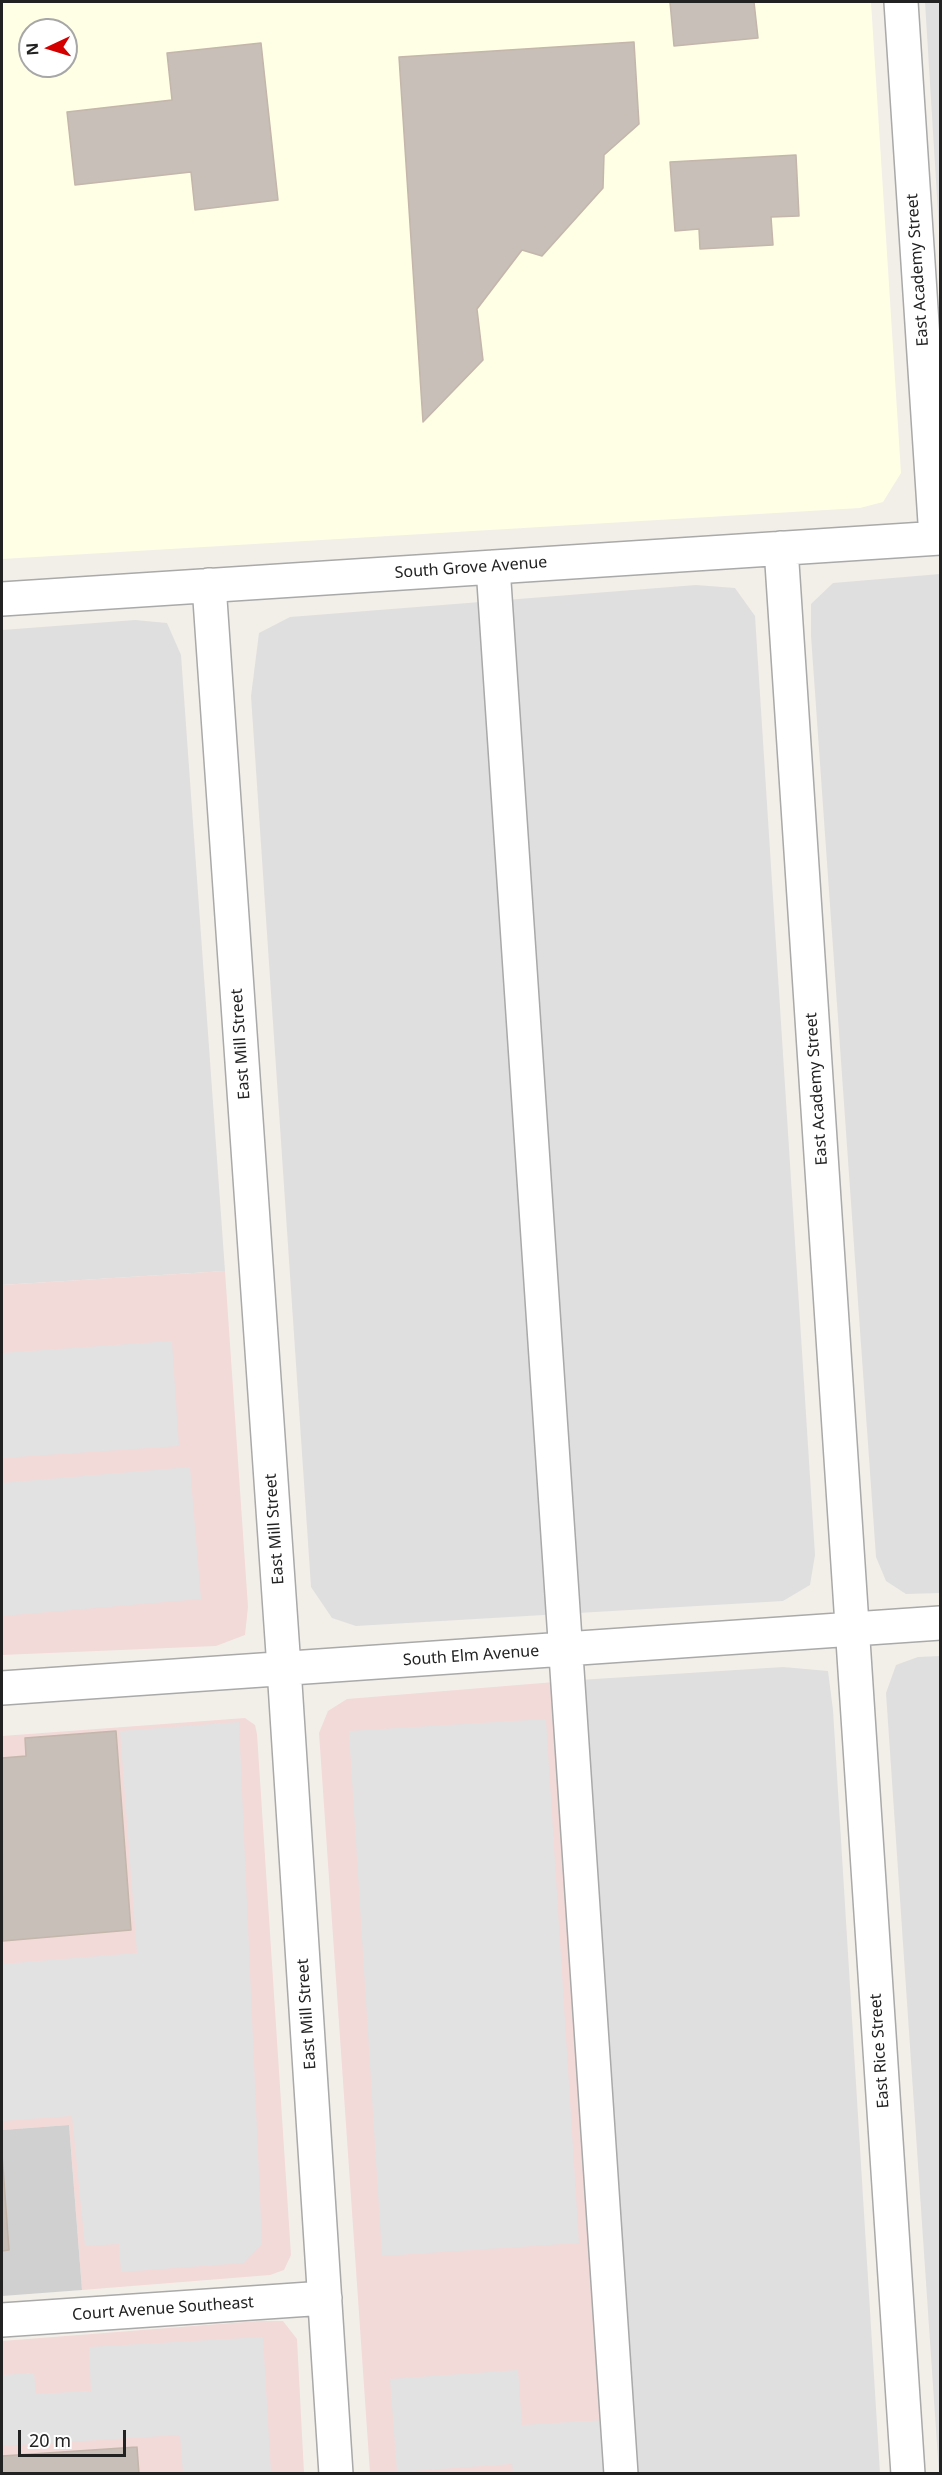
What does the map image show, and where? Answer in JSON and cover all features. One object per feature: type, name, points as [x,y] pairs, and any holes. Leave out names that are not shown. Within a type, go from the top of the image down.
[{"type":"street","name":"East Academy Street","points":[[901,2],[938,538]]},
{"type":"street","name":"South Grove Avenue","points":[[2,599],[938,538]]},
{"type":"street","name":"East Academy Street","points":[[781,548],[852,1629]]},
{"type":"street","points":[[494,567],[621,2474]]},
{"type":"street","name":"East Mill Street","points":[[209,585],[285,1668],[336,2474]]},
{"type":"street","name":"South Elm Avenue","points":[[2,1688],[940,1623]]},
{"type":"street","name":"East Rice Street","points":[[852,1629],[908,2474]]},
{"type":"street","name":"Court Avenue Southeast","points":[[2,2320],[325,2298]]},
{"type":"shaded area","points":[[2,2],[871,2],[901,473],[883,502],[860,508],[2,559]]},
{"type":"shaded area","points":[[925,2],[940,2],[940,246]]},
{"type":"shaded area","points":[[940,574],[940,1593],[906,1594],[886,1581],[876,1557],[811,636],[811,604],[833,583]]},
{"type":"shaded area","points":[[696,585],[735,588],[755,616],[815,1555],[810,1585],[783,1601],[356,1626],[332,1618],[311,1587],[251,696],[259,633],[290,617]]},
{"type":"shaded area","points":[[135,620],[167,623],[181,655],[225,1271],[2,1285],[2,630]]},
{"type":"shaded area","points":[[225,1271],[248,1607],[245,1635],[216,1646],[2,1655],[2,1285]]},
{"type":"shaded area","points":[[172,1341],[179,1446],[2,1458],[2,1353]]},
{"type":"shaded area","points":[[190,1467],[201,1599],[2,1616],[2,1483]]},
{"type":"shaded area","points":[[940,1656],[939,2474],[886,1693],[896,1665],[918,1657]]},
{"type":"shaded area","points":[[783,1667],[828,1671],[833,1710],[880,2473],[636,2473],[579,1680]]},
{"type":"shaded area","points":[[579,1680],[636,2473],[370,2473],[319,1733],[328,1711],[347,1699]]},
{"type":"shaded area","points":[[245,1718],[255,1725],[257,1734],[291,2255],[284,2270],[270,2275],[82,2290],[69,2125],[2,2130],[2,1736]]},
{"type":"shaded area","points":[[546,1719],[579,2243],[382,2256],[349,1731]]},
{"type":"shaded area","points":[[239,1722],[262,2244],[244,2263],[121,2272],[119,2244],[85,2246],[72,2116],[2,2121],[2,1964],[137,1953],[120,1731]]},
{"type":"shaded area","points":[[69,2125],[82,2290],[2,2296],[2,2130]]},
{"type":"shaded area","points":[[283,2321],[297,2339],[304,2473],[2,2474],[2,2341]]},
{"type":"shaded area","points":[[263,2337],[271,2473],[183,2473],[180,2435],[2,2446],[2,2375],[34,2373],[36,2394],[91,2391],[89,2347]]},
{"type":"shaded area","points":[[518,2370],[522,2425],[605,2420],[609,2473],[513,2473],[512,2464],[397,2472],[390,2379]]},
{"type":"building","points":[[670,2],[754,2],[758,38],[674,46]]},
{"type":"building","points":[[634,42],[639,124],[604,155],[603,188],[542,256],[522,250],[477,309],[483,360],[423,422],[399,57]]},
{"type":"building","points":[[261,43],[278,200],[195,210],[191,172],[75,185],[67,112],[172,100],[167,53]]},
{"type":"building","points":[[796,155],[799,216],[771,217],[773,245],[700,249],[699,229],[675,231],[670,162]]},
{"type":"building","points":[[116,1731],[131,1930],[3,1941],[2,1758],[26,1756],[25,1738]]},
{"type":"building","points":[[2,2154],[9,2250],[2,2251]]},
{"type":"building","points":[[137,2447],[139,2474],[2,2474],[2,2456]]}]
